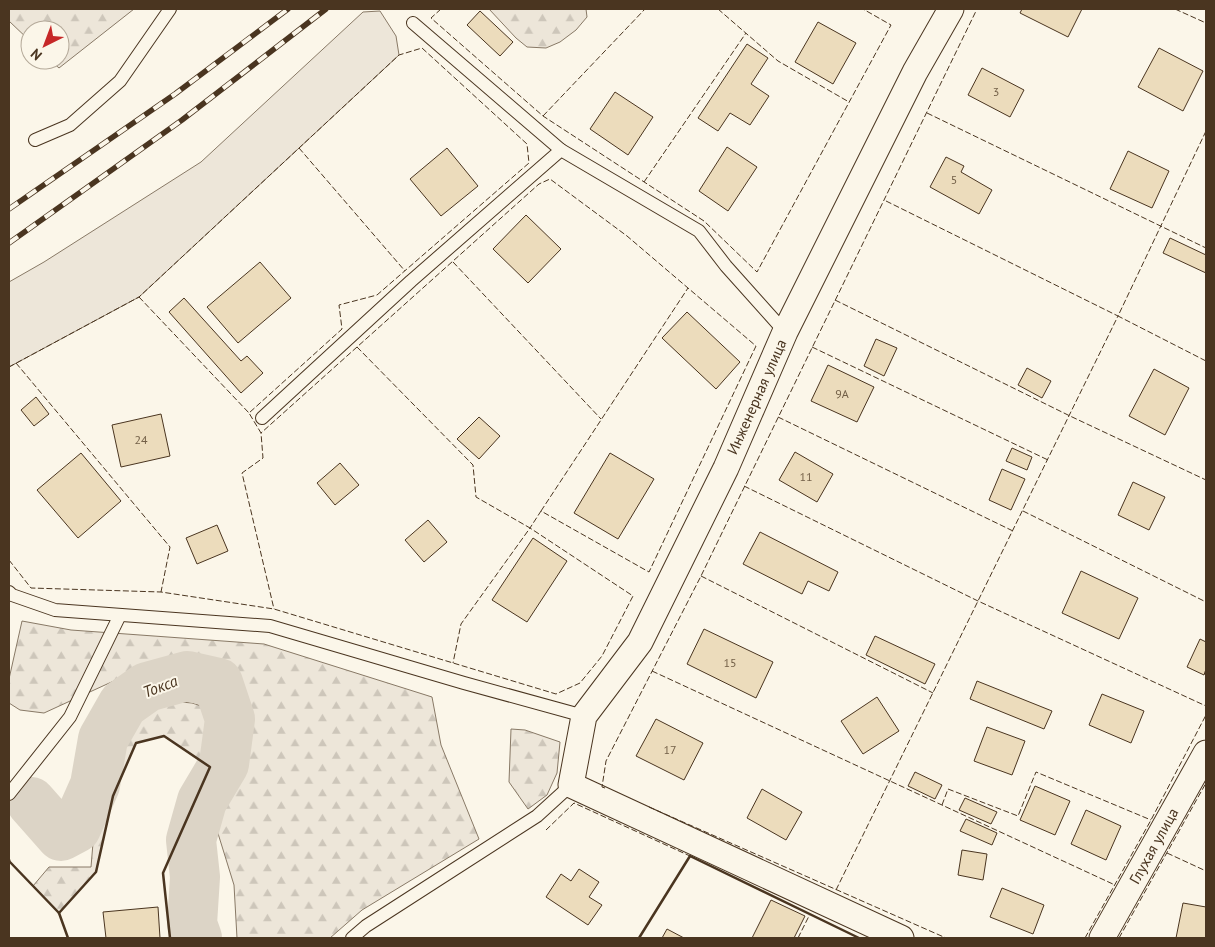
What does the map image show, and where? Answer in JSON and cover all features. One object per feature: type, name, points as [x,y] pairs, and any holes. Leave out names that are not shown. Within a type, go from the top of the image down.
[{"type":"street","name":"Инженерная улица","points":[[571,785],[584,716],[640,642],[726,468],[785,332],[916,72],[950,9]]},
{"type":"street","name":"Глухая улица","points":[[1102,938],[1206,753]]},
{"type":"street","points":[[571,785],[901,938]]},
{"type":"lane","points":[[35,140],[70,125],[120,81],[170,9]]},
{"type":"lane","points":[[413,24],[562,150],[699,231],[726,266],[785,332]]},
{"type":"lane","points":[[262,418],[411,281],[562,150]]},
{"type":"lane","points":[[9,592],[12,595],[55,610],[270,626],[464,684],[584,716]]},
{"type":"lane","points":[[9,794],[70,717],[120,615]]},
{"type":"lane","points":[[352,938],[366,926],[537,816],[571,785]]},
{"type":"green space","points":[[9,9],[134,9],[70,59],[70,20],[20,20],[20,31],[9,21]]},
{"type":"green space","points":[[489,9],[586,9],[587,17],[576,30],[560,42],[546,48],[527,47]]},
{"type":"green space","points":[[380,11],[396,36],[399,55],[139,297],[9,367],[9,282],[44,262],[201,162],[363,12]]},
{"type":"green space","points":[[22,621],[71,630],[264,644],[432,697],[441,745],[479,839],[362,910],[330,938],[237,938],[234,885],[216,827],[236,771],[237,718],[225,679],[189,669],[142,668],[44,713],[20,710],[9,703],[9,679]]},
{"type":"green space","points":[[170,701],[192,703],[211,709],[222,728],[210,767],[164,736],[136,743],[113,796],[96,872],[59,913],[33,886],[49,867],[91,867],[95,819],[113,765],[120,732],[131,719],[145,708]]},
{"type":"green space","points":[[511,729],[525,730],[560,742],[557,773],[547,795],[528,809],[509,782]]},
{"type":"building","points":[[1022,9],[1082,9],[1068,37],[1020,13]]},
{"type":"building","points":[[480,11],[513,42],[500,56],[467,25]]},
{"type":"building","points":[[818,22],[856,43],[833,84],[795,62]]},
{"type":"building","points":[[747,44],[768,58],[751,84],[769,96],[750,125],[730,113],[718,131],[698,118]]},
{"type":"building","points":[[1159,48],[1203,71],[1183,111],[1138,87]]},
{"type":"building","points":[[982,68],[1024,90],[1010,117],[968,95]]},
{"type":"building","points":[[615,92],[653,117],[628,155],[590,129]]},
{"type":"building","points":[[727,147],[757,167],[728,211],[699,191]]},
{"type":"building","points":[[447,148],[478,186],[441,216],[410,179]]},
{"type":"building","points":[[1128,151],[1169,171],[1152,208],[1110,189]]},
{"type":"building","points":[[946,157],[964,166],[961,172],[992,190],[979,214],[930,187]]},
{"type":"building","points":[[526,215],[561,249],[528,283],[493,249]]},
{"type":"building","points":[[1170,238],[1206,255],[1206,273],[1163,253]]},
{"type":"building","points":[[260,262],[291,298],[238,343],[207,307]]},
{"type":"building","points":[[184,298],[241,361],[247,356],[263,373],[241,393],[169,312]]},
{"type":"building","points":[[687,312],[740,362],[716,389],[662,338]]},
{"type":"building","points":[[876,339],[897,348],[884,376],[864,366]]},
{"type":"building","points":[[828,365],[874,387],[857,422],[811,401]]},
{"type":"building","points":[[1027,368],[1051,381],[1042,398],[1018,385]]},
{"type":"building","points":[[1154,369],[1189,388],[1165,435],[1129,416]]},
{"type":"building","points":[[36,397],[49,414],[34,426],[21,410]]},
{"type":"building","points":[[161,414],[170,456],[121,467],[112,425]]},
{"type":"building","points":[[479,417],[500,436],[479,459],[457,439]]},
{"type":"building","points":[[1012,448],[1032,457],[1027,470],[1006,461]]},
{"type":"building","points":[[795,452],[833,474],[817,502],[779,480]]},
{"type":"building","points":[[81,453],[121,501],[78,538],[37,490]]},
{"type":"building","points":[[610,453],[654,479],[618,539],[574,513]]},
{"type":"building","points":[[340,463],[359,485],[335,505],[317,483]]},
{"type":"building","points":[[1002,469],[1025,479],[1011,510],[989,500]]},
{"type":"building","points":[[1133,482],[1165,497],[1149,530],[1118,515]]},
{"type":"building","points":[[428,520],[447,542],[424,562],[405,540]]},
{"type":"building","points":[[217,525],[228,551],[197,564],[186,538]]},
{"type":"building","points":[[760,532],[838,572],[829,591],[808,581],[802,594],[743,564]]},
{"type":"building","points":[[533,538],[567,561],[527,622],[492,600]]},
{"type":"building","points":[[1081,571],[1138,598],[1119,639],[1062,613]]},
{"type":"building","points":[[704,629],[773,662],[756,698],[687,664]]},
{"type":"building","points":[[875,636],[935,664],[925,684],[866,655]]},
{"type":"building","points":[[1200,639],[1206,642],[1206,669],[1204,675],[1187,667]]},
{"type":"building","points":[[977,681],[1052,711],[1044,729],[970,699]]},
{"type":"building","points":[[1102,694],[1144,711],[1131,743],[1089,725]]},
{"type":"building","points":[[877,697],[899,731],[863,754],[841,721]]},
{"type":"building","points":[[656,719],[703,743],[684,780],[636,756]]},
{"type":"building","points":[[987,727],[1025,741],[1012,775],[974,761]]},
{"type":"building","points":[[915,772],[942,785],[935,799],[908,786]]},
{"type":"building","points":[[1035,786],[1070,801],[1055,835],[1020,820]]},
{"type":"building","points":[[762,789],[802,812],[786,840],[747,818]]},
{"type":"building","points":[[965,798],[997,812],[991,824],[959,810]]},
{"type":"building","points":[[1086,810],[1121,826],[1106,860],[1071,844]]},
{"type":"building","points":[[966,819],[997,833],[992,845],[960,831]]},
{"type":"building","points":[[962,850],[987,854],[983,880],[958,875]]},
{"type":"building","points":[[579,869],[599,882],[589,897],[602,905],[588,925],[546,897],[561,874],[571,881]]},
{"type":"building","points":[[1002,888],[1044,905],[1033,934],[990,917]]},
{"type":"building","points":[[771,900],[805,916],[794,938],[752,938]]},
{"type":"building","points":[[1183,903],[1206,907],[1206,938],[1176,938]]},
{"type":"building","points":[[158,907],[160,938],[106,938],[103,912]]},
{"type":"building","points":[[667,929],[684,938],[662,938]]},
{"type":"waterway","name":"Токса","points":[[31,802],[61,836],[76,828],[95,785],[103,739],[123,704],[147,687],[187,676],[218,683],[230,719],[224,764],[202,801],[191,840],[195,877],[192,924],[197,938]]},
{"type":"railway","points":[[9,209],[175,94],[288,9]]},
{"type":"railway","points":[[9,243],[182,120],[326,9]]},
{"type":"fence","points":[[441,9],[431,18],[543,116],[704,221],[757,272],[891,25],[863,9]]},
{"type":"fence","points":[[543,116],[645,9]]},
{"type":"fence","points":[[718,9],[778,61],[849,102]]},
{"type":"fence","points":[[605,788],[602,787],[606,761],[701,576],[977,9]]},
{"type":"fence","points":[[1175,9],[1206,23]]},
{"type":"fence","points":[[644,182],[746,33]]},
{"type":"fence","points":[[9,367],[139,297],[399,55],[422,48],[527,144],[529,163],[377,295],[339,305],[342,329],[249,413],[261,433],[263,458],[242,473],[274,609]]},
{"type":"fence","points":[[927,113],[1206,248]]},
{"type":"fence","points":[[1206,131],[1118,316],[1206,361]]},
{"type":"fence","points":[[299,148],[405,271]]},
{"type":"fence","points":[[9,560],[31,588],[161,592],[274,609],[556,694],[580,683],[602,656],[633,596],[530,528],[541,511],[649,572],[756,346],[627,236],[550,179],[539,184],[261,433]]},
{"type":"fence","points":[[836,890],[1118,316],[884,200]]},
{"type":"fence","points":[[453,262],[601,419]]},
{"type":"fence","points":[[541,511],[688,288]]},
{"type":"fence","points":[[139,297],[249,413]]},
{"type":"fence","points":[[835,300],[1070,416],[1206,480]]},
{"type":"fence","points":[[357,347],[473,465],[476,497],[530,528],[461,624],[453,663]]},
{"type":"fence","points":[[812,347],[1048,460]]},
{"type":"fence","points":[[16,363],[170,547],[161,592]]},
{"type":"fence","points":[[778,417],[1013,531]]},
{"type":"fence","points":[[744,486],[978,601],[1206,706]]},
{"type":"fence","points":[[1023,511],[1206,602]]},
{"type":"fence","points":[[701,576],[933,693]]},
{"type":"fence","points":[[652,671],[1115,885]]},
{"type":"fence","points":[[1085,938],[1151,820],[1206,715]]},
{"type":"fence","points":[[942,805],[948,789],[1018,816],[1036,772],[1151,820]]},
{"type":"fence","points":[[1119,938],[1206,783]]},
{"type":"fence","points":[[546,830],[574,803],[690,856]]},
{"type":"fence","points":[[649,807],[946,938]]},
{"type":"fence","points":[[1167,853],[1206,871]]},
{"type":"fence","points":[[9,856],[10,861]]},
{"type":"fence","points":[[798,938],[810,914]]},
{"type":"wall","points":[[59,913],[96,872],[113,796],[136,743],[164,736],[210,767],[163,873],[170,938]]},
{"type":"wall","points":[[639,938],[690,856],[859,938]]},
{"type":"wall","points":[[9,861],[59,913],[68,938]]}]
